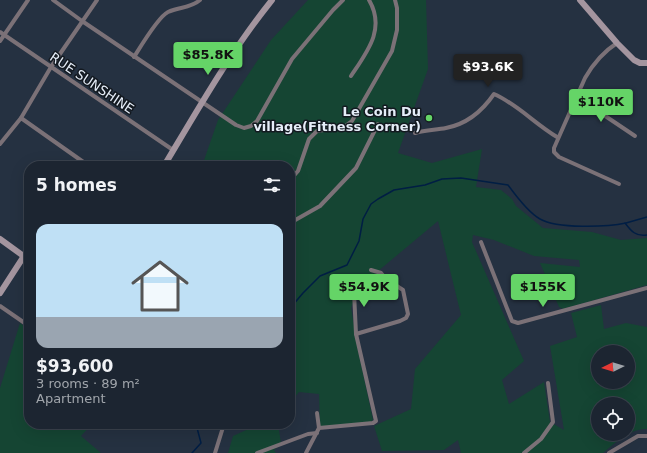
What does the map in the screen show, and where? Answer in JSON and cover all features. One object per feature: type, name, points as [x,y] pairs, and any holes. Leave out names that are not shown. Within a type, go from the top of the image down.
[{"type":"street","points":[[0,41],[2,33],[28,0]]},
{"type":"street","points":[[53,0],[82,22],[202,103],[236,125],[244,128],[251,126],[257,121],[292,59],[343,0]]},
{"type":"street","points":[[0,144],[21,118],[51,67],[97,0]]},
{"type":"street","points":[[134,57],[157,23],[166,13],[190,6],[200,0]]},
{"type":"street","points":[[167,161],[252,26],[272,0]]},
{"type":"street","points":[[351,76],[371,46],[375,32],[375,17],[373,7],[369,0]]},
{"type":"street","points":[[295,174],[298,171],[309,139],[317,131],[344,127],[352,120],[392,51],[397,30],[397,8],[395,0]]},
{"type":"street","points":[[580,0],[617,43],[634,60],[640,63],[647,63]]},
{"type":"street","name":"RUE SUNSHINE","points":[[2,33],[173,150]]},
{"type":"street","points":[[617,43],[609,48],[591,68],[557,137],[554,152],[556,155],[619,184]]},
{"type":"street","points":[[415,133],[448,128],[472,117],[482,109],[494,94],[506,100],[543,129],[557,137]]},
{"type":"street","points":[[576,97],[635,136]]},
{"type":"street","points":[[21,118],[80,161]]},
{"type":"street","points":[[295,220],[320,206],[356,168],[378,124]]},
{"type":"street","points":[[0,239],[24,257]]},
{"type":"street","points":[[481,242],[512,321],[515,322],[647,288]]},
{"type":"street","points":[[0,293],[24,261]]},
{"type":"street","points":[[356,334],[400,321],[408,316],[403,290],[386,279],[382,272],[371,270]]},
{"type":"street","points":[[319,428],[376,421],[356,334],[354,292],[352,288]]},
{"type":"street","points":[[0,306],[24,323]]},
{"type":"street","points":[[524,453],[541,439],[553,422],[548,383]]},
{"type":"street","points":[[306,453],[319,428],[317,413]]},
{"type":"street","points":[[215,453],[222,429]]},
{"type":"street","points":[[257,453],[301,436],[317,433]]},
{"type":"street","points":[[609,453],[638,436],[647,436]]},
{"type":"green space","points":[[308,0],[426,0],[428,69],[398,153],[432,163],[482,149],[476,187],[501,190],[512,199],[516,206],[543,228],[592,232],[621,240],[647,238],[647,285],[563,309],[559,307],[540,263],[580,267],[579,260],[534,256],[494,240],[473,235],[472,242],[524,361],[502,380],[509,404],[544,382],[550,422],[564,430],[550,346],[577,337],[571,313],[601,305],[604,329],[626,323],[647,327],[647,429],[635,431],[635,397],[591,397],[591,441],[618,441],[603,453],[461,453],[458,440],[444,450],[382,451],[374,426],[411,409],[415,369],[461,315],[438,221],[359,287],[351,308],[359,355],[373,420],[370,422],[320,427],[319,394],[299,392],[295,397],[295,161],[204,161],[218,120],[271,40]]},
{"type":"green space","points":[[20,323],[24,326],[24,429],[87,429],[81,436],[101,453],[0,453],[0,388]]},
{"type":"green space","points":[[248,429],[279,429],[281,443],[274,450],[276,453],[228,453],[233,436]]},
{"type":"waterway","points":[[295,302],[320,276],[347,265],[359,241],[363,219],[371,204],[394,190],[425,185],[442,179],[461,178],[508,185],[531,213],[548,222],[570,226],[607,225],[626,223],[647,217]]},
{"type":"waterway","points":[[625,223],[634,233],[647,235]]},
{"type":"waterway","points":[[192,453],[201,443],[197,429]]},
{"type":"place","name":"Le Coin Du village(Fitness Corner)","points":[[429,118]]}]
